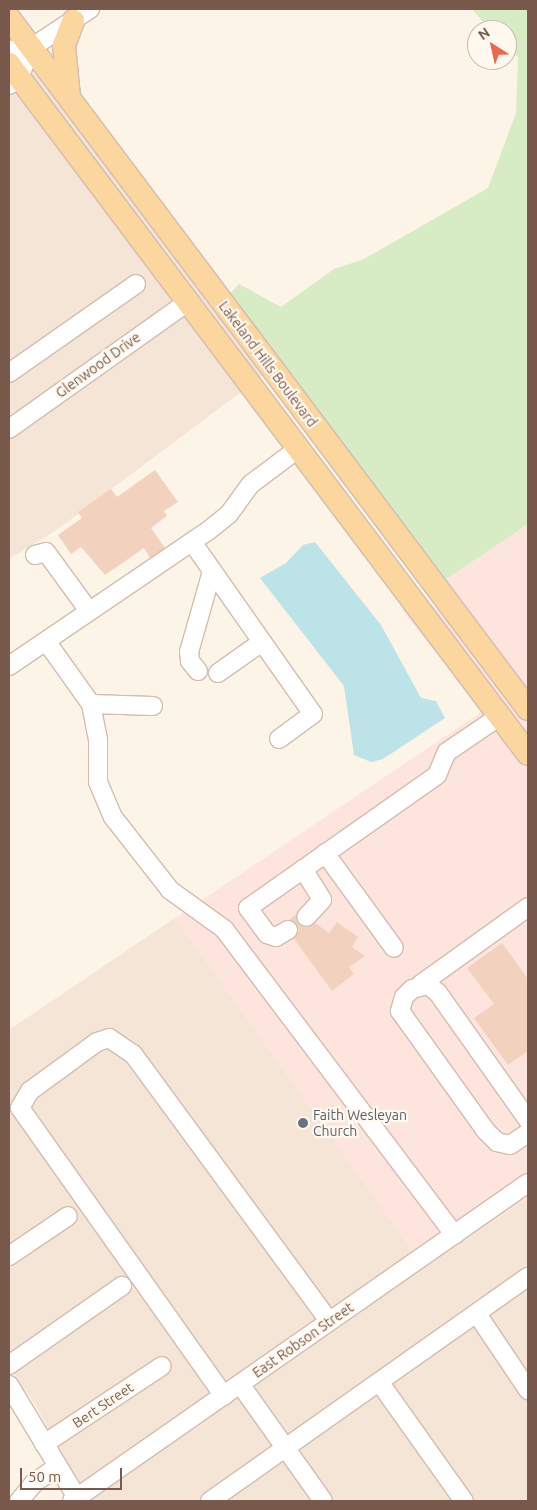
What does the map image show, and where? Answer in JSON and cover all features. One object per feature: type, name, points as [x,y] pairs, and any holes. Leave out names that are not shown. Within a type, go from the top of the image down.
[{"type":"main road","points":[[69,97],[64,45],[82,15]]},
{"type":"main road","name":"Lakeland Hills Boulevard","points":[[9,18],[528,709]]},
{"type":"main road","name":"Lakeland Hills Boulevard","points":[[12,76],[188,302],[528,754]]},
{"type":"main road","points":[[299,448],[317,451],[334,467],[427,593],[461,620]]},
{"type":"street","points":[[12,76],[31,48],[82,15]]},
{"type":"street","points":[[9,50],[31,48]]},
{"type":"street","points":[[10,369],[136,284]]},
{"type":"street","name":"Glenwood Drive","points":[[9,429],[188,302]]},
{"type":"street","points":[[9,666],[192,542],[229,514],[261,475],[299,448]]},
{"type":"street","points":[[192,542],[313,714],[279,739]]},
{"type":"street","points":[[35,554],[46,552],[89,611]]},
{"type":"street","points":[[198,672],[190,661],[189,652],[212,571]]},
{"type":"street","points":[[46,641],[91,704],[98,740],[98,782],[113,817],[170,890],[224,929],[455,1235]]},
{"type":"street","points":[[218,673],[262,642]]},
{"type":"street","points":[[91,704],[153,706]]},
{"type":"street","points":[[288,930],[276,937],[266,934],[248,908],[436,775],[447,752],[500,716]]},
{"type":"street","points":[[326,853],[394,948]]},
{"type":"street","points":[[303,869],[322,900],[306,917]]},
{"type":"street","points":[[526,913],[404,997],[400,1011],[463,1099],[497,1142],[510,1145],[528,1133]]},
{"type":"street","points":[[421,984],[438,993],[528,1120]]},
{"type":"street","points":[[224,1396],[20,1108],[30,1091],[97,1042],[109,1038],[133,1054],[330,1321]]},
{"type":"street","name":"East Robson Street","points":[[76,1500],[528,1183]]},
{"type":"street","points":[[9,1256],[68,1216]]},
{"type":"street","points":[[210,1501],[528,1278]]},
{"type":"street","points":[[9,1365],[122,1286]]},
{"type":"street","points":[[477,1314],[528,1390]]},
{"type":"street","name":"Bert Street","points":[[44,1444],[162,1366]]},
{"type":"street","points":[[380,1383],[464,1501]]},
{"type":"street","points":[[240,1384],[323,1501]]},
{"type":"street","points":[[9,1386],[58,1466],[76,1500]]},
{"type":"street","points":[[19,1501],[34,1482],[58,1466]]},
{"type":"shaded area","points":[[9,30],[266,373],[256,380],[9,53]]},
{"type":"shaded area","points":[[9,76],[245,389],[58,529],[9,559]]},
{"type":"shaded area","points":[[528,524],[528,697],[442,582]]},
{"type":"shaded area","points":[[424,599],[456,625],[528,721],[528,743]]},
{"type":"shaded area","points":[[408,606],[528,766],[528,1198],[424,1268],[175,918],[483,711],[402,610]]},
{"type":"shaded area","points":[[175,918],[424,1267],[528,1198],[528,1501],[88,1501],[83,1494],[36,1406],[9,1368],[9,1030]]},
{"type":"green space","points":[[472,9],[528,9],[528,524],[442,582],[227,297],[239,284],[281,307],[334,269],[364,259],[488,188],[516,113],[517,20],[481,20]]},
{"type":"water","points":[[315,542],[381,625],[421,698],[436,701],[445,718],[383,759],[371,762],[354,755],[344,686],[260,578],[286,563],[303,545]]},
{"type":"building","points":[[155,470],[178,502],[164,511],[167,516],[151,528],[165,548],[150,558],[144,548],[105,575],[81,547],[71,554],[58,535],[82,518],[78,512],[111,489],[117,497]]},
{"type":"building","points":[[296,914],[303,927],[315,923],[329,933],[337,922],[358,937],[352,947],[365,956],[349,967],[354,974],[332,991],[294,939],[299,929],[289,920]]},
{"type":"building","points":[[502,943],[528,979],[528,1051],[508,1065],[474,1018],[494,1004],[467,968]]},
{"type":"place","name":"Faith Wesleyan Church","points":[[303,1123]]}]
